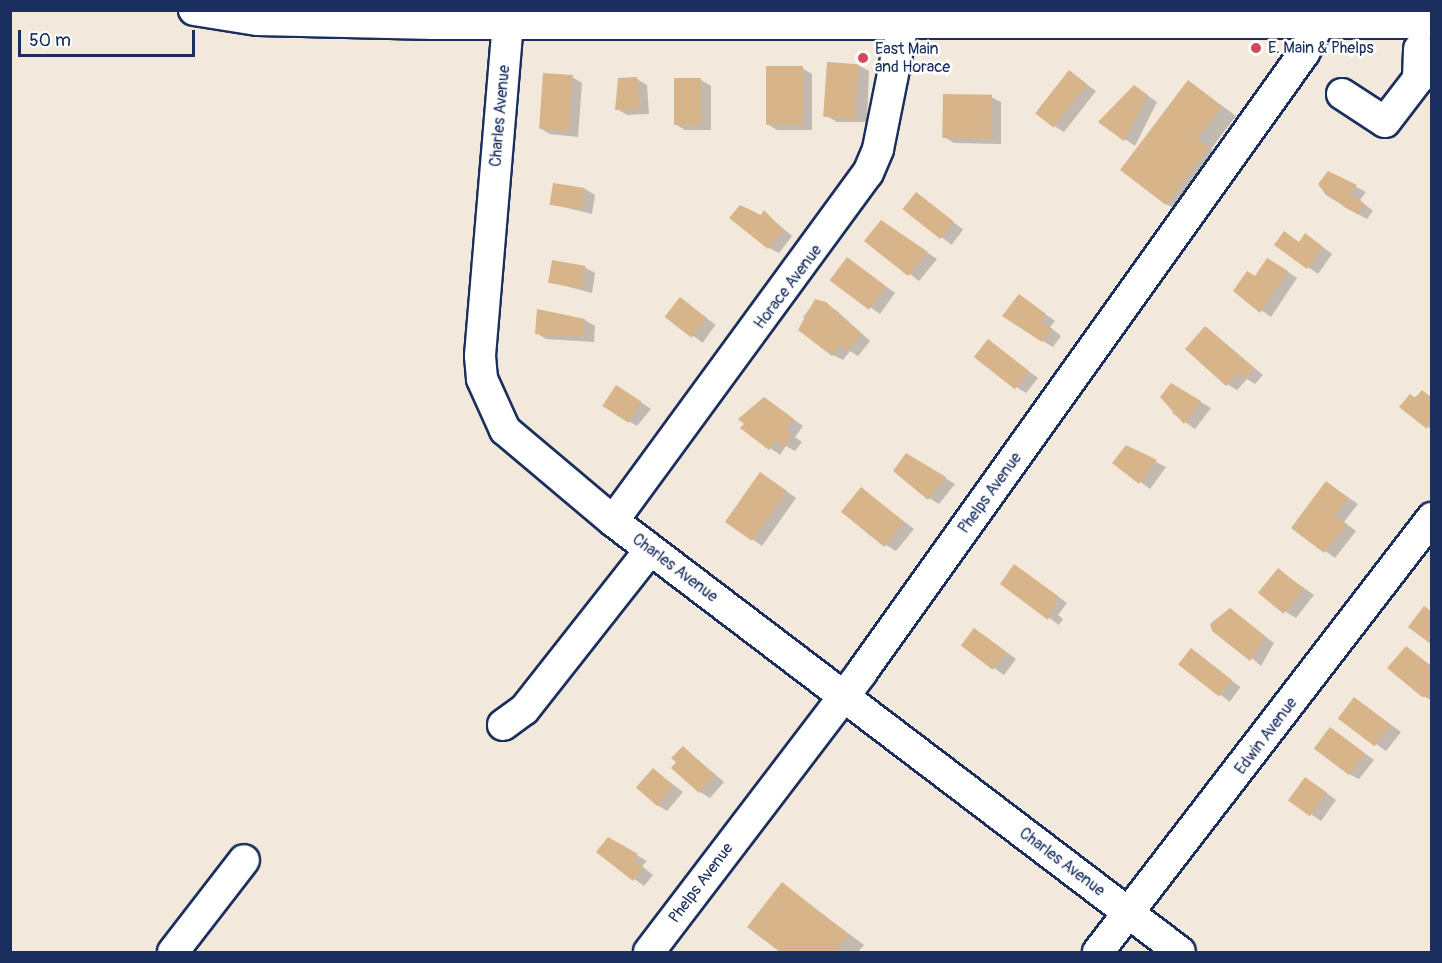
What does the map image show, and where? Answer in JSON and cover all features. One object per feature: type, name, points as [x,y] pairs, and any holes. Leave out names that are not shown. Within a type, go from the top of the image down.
[{"type":"street","points":[[194,10],[306,23],[810,17],[903,24],[1130,15],[1323,17],[1425,36],[1418,79],[1385,122],[1342,94]]},
{"type":"street","name":"Phelps Avenue","points":[[649,952],[845,696],[1304,53],[1323,17]]},
{"type":"street","name":"Charles Avenue","points":[[508,21],[482,380],[516,444],[650,550],[1180,952]]},
{"type":"street","name":"Horace Avenue","points":[[613,521],[868,173],[878,149],[903,24]]},
{"type":"street","name":"Edwin Avenue","points":[[1098,952],[1130,914],[1431,518]]},
{"type":"street","points":[[503,724],[524,710],[650,550]]},
{"type":"street","points":[[173,952],[244,860]]},
{"type":"building","points":[[827,62],[859,64],[855,119],[823,117]]},
{"type":"building","points":[[766,66],[803,66],[803,125],[766,125]]},
{"type":"building","points":[[1069,70],[1087,84],[1053,128],[1035,113]]},
{"type":"building","points":[[543,73],[573,75],[569,131],[539,129]]},
{"type":"building","points":[[637,77],[639,109],[615,110],[618,78]]},
{"type":"building","points":[[674,78],[701,78],[701,125],[674,125]]},
{"type":"building","points":[[1188,80],[1222,106],[1197,139],[1209,148],[1166,205],[1120,170]]},
{"type":"building","points":[[1134,85],[1148,95],[1124,141],[1098,122]]},
{"type":"building","points":[[943,94],[992,95],[991,139],[942,138]]},
{"type":"building","points":[[1328,171],[1357,185],[1350,194],[1364,204],[1357,214],[1326,195],[1318,184]]},
{"type":"building","points":[[553,183],[585,188],[581,210],[550,205]]},
{"type":"building","points":[[916,192],[954,222],[940,239],[902,209]]},
{"type":"building","points":[[740,205],[761,215],[764,210],[783,230],[768,249],[729,218]]},
{"type":"building","points":[[881,220],[928,252],[908,276],[864,241]]},
{"type":"building","points":[[1284,231],[1299,242],[1305,233],[1323,247],[1307,269],[1274,245]]},
{"type":"building","points":[[847,257],[886,286],[869,310],[830,280]]},
{"type":"building","points":[[1267,258],[1288,271],[1260,313],[1233,291],[1247,271],[1255,276]]},
{"type":"building","points":[[552,260],[585,266],[581,289],[548,283]]},
{"type":"building","points":[[1019,294],[1046,314],[1041,321],[1052,329],[1042,342],[1002,316]]},
{"type":"building","points":[[680,297],[707,318],[691,338],[665,317]]},
{"type":"building","points":[[815,299],[826,302],[861,334],[847,351],[840,345],[832,356],[798,330]]},
{"type":"building","points":[[537,309],[585,319],[584,337],[535,334]]},
{"type":"building","points":[[1205,326],[1254,368],[1244,379],[1237,373],[1226,386],[1185,349]]},
{"type":"building","points":[[988,339],[1029,371],[1015,389],[974,357]]},
{"type":"building","points":[[1171,383],[1201,401],[1184,424],[1160,397]]},
{"type":"building","points":[[616,385],[642,402],[628,423],[602,406]]},
{"type":"building","points":[[1422,390],[1432,398],[1427,429],[1399,407],[1410,394],[1415,398]]},
{"type":"building","points":[[764,397],[794,419],[785,430],[793,435],[784,447],[776,441],[769,450],[740,428],[744,424],[738,419]]},
{"type":"building","points":[[1126,445],[1157,460],[1139,484],[1112,463]]},
{"type":"building","points":[[906,453],[946,477],[928,500],[893,471]]},
{"type":"building","points":[[760,472],[787,491],[752,541],[725,522]]},
{"type":"building","points":[[1326,481],[1348,498],[1335,515],[1347,524],[1324,553],[1291,528]]},
{"type":"building","points":[[861,487],[905,522],[884,547],[841,512]]},
{"type":"building","points":[[1014,564],[1058,596],[1048,620],[1000,584]]},
{"type":"building","points":[[1278,568],[1304,589],[1284,614],[1258,593]]},
{"type":"building","points":[[1424,606],[1432,612],[1432,645],[1408,627]]},
{"type":"building","points":[[1230,608],[1265,636],[1250,661],[1212,631],[1210,624]]},
{"type":"building","points":[[974,628],[1006,652],[993,670],[961,646]]},
{"type":"building","points":[[1406,646],[1432,667],[1430,697],[1422,697],[1387,668]]},
{"type":"building","points":[[1191,648],[1232,680],[1219,697],[1178,665]]},
{"type":"building","points":[[1354,697],[1391,725],[1374,746],[1338,719]]},
{"type":"building","points":[[1330,727],[1365,753],[1349,775],[1314,749]]},
{"type":"building","points":[[683,746],[715,776],[699,793],[671,768],[676,762],[671,758]]},
{"type":"building","points":[[653,768],[674,786],[657,806],[636,788]]},
{"type":"building","points":[[1305,777],[1327,793],[1310,816],[1288,800]]},
{"type":"building","points":[[608,837],[638,854],[633,860],[644,868],[633,881],[596,852]]},
{"type":"building","points":[[782,882],[849,935],[836,952],[780,952],[747,927]]},
{"type":"place","name":"E. Main & Phelps","points":[[1256,48]]},
{"type":"place","name":"East Main and Horace","points":[[863,58]]}]
